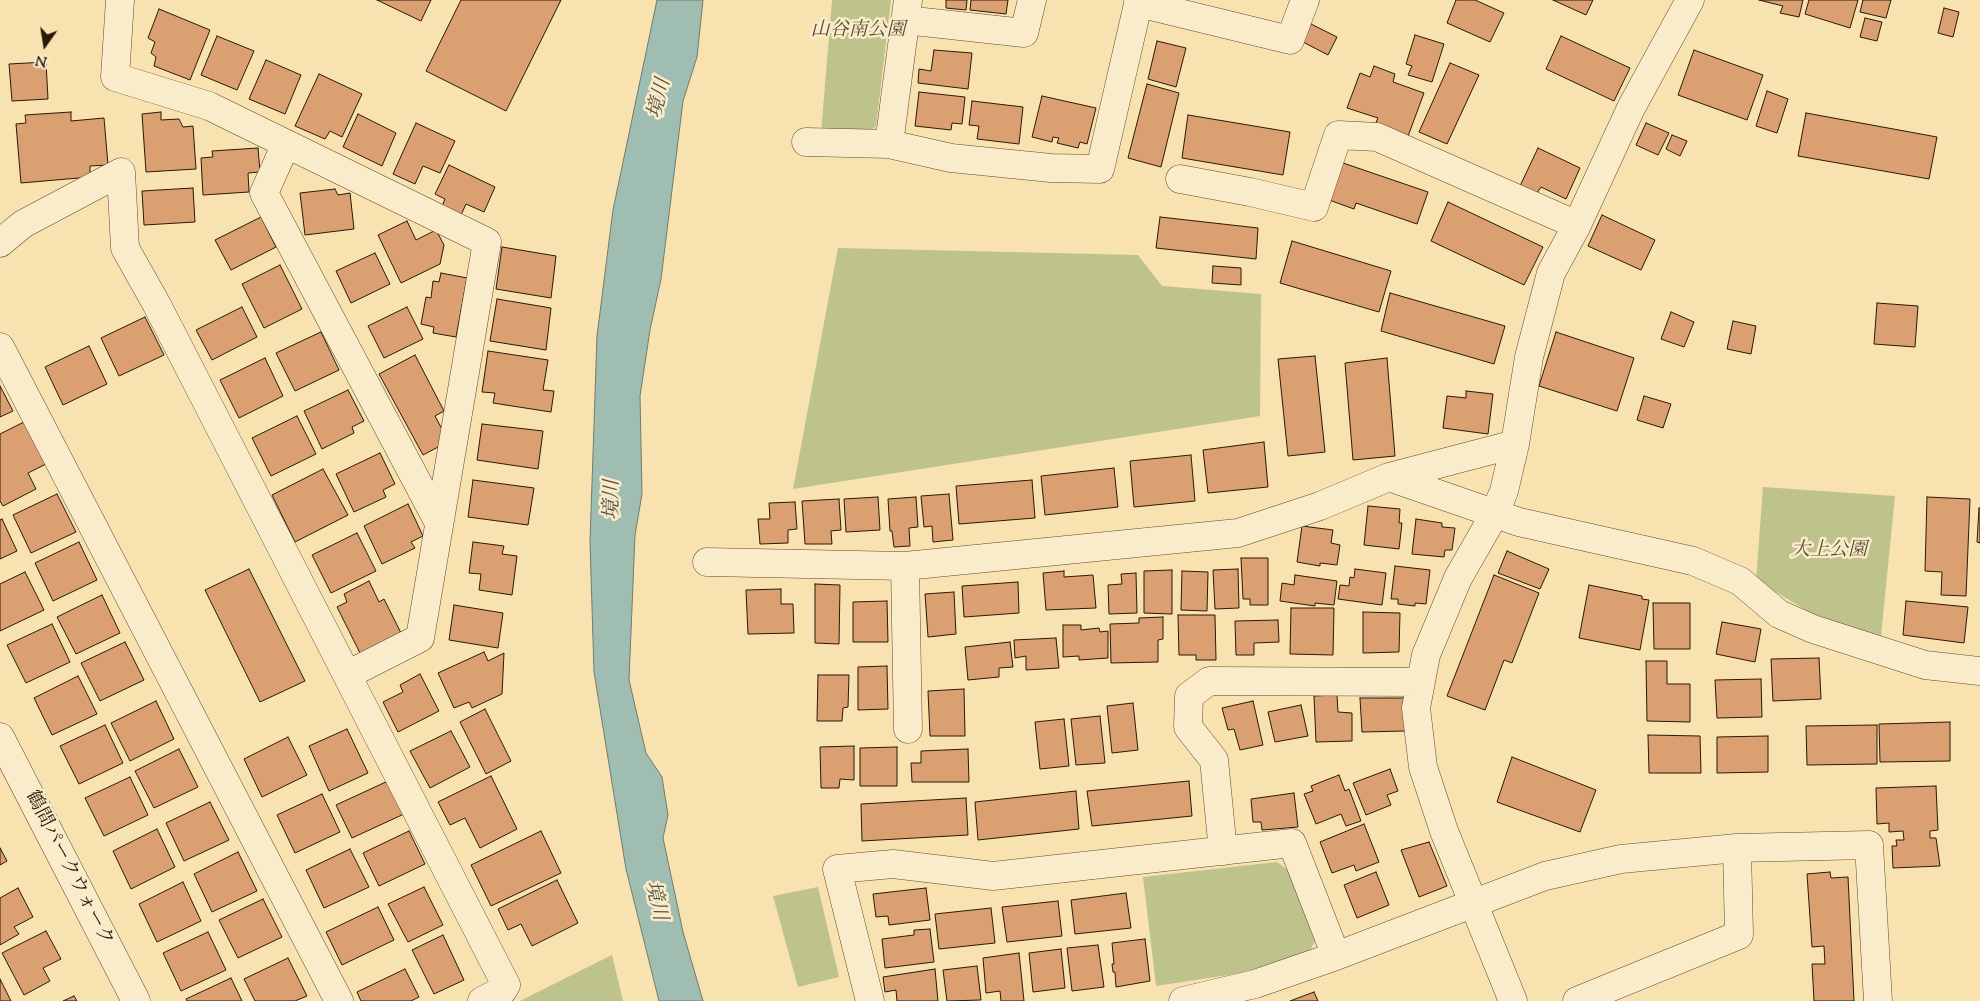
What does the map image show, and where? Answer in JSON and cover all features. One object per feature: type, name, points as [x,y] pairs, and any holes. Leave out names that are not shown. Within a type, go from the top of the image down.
[{"type":"street","points":[[120,0],[115,77],[209,106],[487,242],[420,638],[346,675]]},
{"type":"street","points":[[889,144],[907,10],[1024,33],[1032,0]]},
{"type":"street","points":[[806,142],[889,144],[951,158],[1051,168],[1100,169],[1138,2],[1290,40],[1305,0]]},
{"type":"street","points":[[1513,1001],[1475,902],[1444,831],[1423,767],[1416,708],[1426,655],[1458,578],[1494,515],[1504,491],[1515,444],[1529,357],[1551,273],[1577,225],[1631,108],[1690,0]]},
{"type":"street","points":[[1180,179],[1250,192],[1314,207],[1338,135],[1377,137],[1577,225]]},
{"type":"street","points":[[286,144],[264,193],[439,523]]},
{"type":"street","points":[[0,243],[23,224],[121,172],[125,248],[157,304],[506,985],[503,990],[482,1001]]},
{"type":"street","points":[[0,347],[338,1001]]},
{"type":"street","points":[[708,562],[906,566],[1238,533],[1320,506],[1389,477],[1515,444]]},
{"type":"street","points":[[1389,477],[1494,515],[1519,522],[1693,561],[1740,582],[1779,614],[1813,629],[1925,665],[1980,671]]},
{"type":"street","points":[[906,566],[908,729]]},
{"type":"street","points":[[1223,851],[1214,760],[1188,727],[1189,696],[1210,681],[1421,682]]},
{"type":"street","name":"鶴間パークウォーク","points":[[0,737],[136,1001]]},
{"type":"street","points":[[870,1001],[837,869],[893,864],[993,876],[1292,843],[1336,956]]},
{"type":"street","points":[[1183,1001],[1255,984],[1336,956],[1545,876],[1621,858],[1737,848],[1869,845],[1878,1001]]},
{"type":"street","points":[[1577,1001],[1739,935],[1737,848]]},
{"type":"green space","name":"山谷南公園","points":[[832,0],[891,0],[876,126],[865,135],[821,133]]},
{"type":"green space","points":[[838,248],[1138,255],[1162,286],[1261,294],[1260,416],[793,489]]},
{"type":"green space","name":"大上公園","points":[[1763,487],[1895,496],[1881,636],[1819,618],[1756,580]]},
{"type":"green space","points":[[1277,862],[1288,870],[1315,941],[1310,951],[1241,973],[1156,986],[1143,877]]},
{"type":"green space","points":[[818,887],[839,977],[798,987],[773,896]]},
{"type":"green space","points":[[612,955],[623,1001],[520,1001]]},
{"type":"water","name":"境川","points":[[657,0],[703,0],[697,57],[683,101],[661,279],[650,330],[640,396],[642,494],[635,535],[629,680],[646,753],[662,777],[668,815],[663,838],[683,932],[703,1001],[659,1001],[626,869],[594,672],[590,542],[597,336],[613,210]]},
{"type":"building","points":[[377,0],[431,0],[421,21]]},
{"type":"building","points":[[461,0],[561,0],[506,111],[426,71]]},
{"type":"building","points":[[946,0],[967,0],[966,10],[946,8]]},
{"type":"building","points":[[971,0],[1008,0],[1006,14],[970,10]]},
{"type":"building","points":[[1456,0],[1475,0],[1504,13],[1490,42],[1447,23]]},
{"type":"building","points":[[1553,0],[1593,0],[1586,15]]},
{"type":"building","points":[[1759,0],[1803,0],[1799,17],[1780,13],[1783,6]]},
{"type":"building","points":[[1809,0],[1858,0],[1850,28],[1805,14]]},
{"type":"building","points":[[1863,0],[1891,0],[1886,18],[1860,12]]},
{"type":"building","points":[[1944,8],[1959,12],[1953,37],[1938,33]]},
{"type":"building","points":[[159,9],[210,30],[190,80],[154,66],[156,57],[151,53],[155,42],[148,38]]},
{"type":"building","points":[[1865,18],[1882,22],[1877,41],[1860,37]]},
{"type":"building","points":[[1311,24],[1337,37],[1328,55],[1303,42]]},
{"type":"building","points":[[1415,35],[1444,44],[1432,82],[1408,75],[1412,66],[1406,64]]},
{"type":"building","points":[[217,36],[254,51],[237,90],[201,75]]},
{"type":"building","points":[[1561,36],[1630,68],[1614,101],[1546,69]]},
{"type":"building","points":[[1157,41],[1186,48],[1176,87],[1148,79]]},
{"type":"building","points":[[934,50],[972,53],[968,89],[918,83],[919,69],[931,71]]},
{"type":"building","points":[[1694,50],[1763,75],[1747,120],[1678,95]]},
{"type":"building","points":[[266,60],[301,75],[285,114],[249,99]]},
{"type":"building","points":[[46,62],[48,99],[12,101],[9,64]]},
{"type":"building","points":[[1450,63],[1479,75],[1447,144],[1419,132]]},
{"type":"building","points":[[1374,66],[1395,74],[1393,82],[1424,93],[1407,139],[1374,127],[1378,118],[1347,108],[1360,73],[1370,77]]},
{"type":"building","points":[[319,74],[362,94],[342,137],[330,131],[325,139],[295,126]]},
{"type":"building","points":[[1147,84],[1179,93],[1161,167],[1128,158]]},
{"type":"building","points":[[1767,91],[1788,99],[1777,133],[1756,126]]},
{"type":"building","points":[[919,92],[965,97],[962,124],[952,123],[951,130],[915,126]]},
{"type":"building","points":[[1042,96],[1096,108],[1087,144],[1080,142],[1078,148],[1057,143],[1059,138],[1053,137],[1052,142],[1032,137]]},
{"type":"building","points":[[972,101],[1023,107],[1019,144],[977,139],[979,126],[969,125]]},
{"type":"building","points":[[71,112],[71,121],[104,118],[108,165],[90,166],[90,177],[21,183],[16,124],[26,123],[25,115]]},
{"type":"building","points":[[161,112],[161,120],[179,119],[183,127],[193,126],[196,169],[146,172],[142,114]]},
{"type":"building","points":[[1806,113],[1937,137],[1929,179],[1798,156]]},
{"type":"building","points":[[358,114],[396,133],[382,166],[343,147]]},
{"type":"building","points":[[1188,115],[1290,132],[1283,175],[1182,158]]},
{"type":"building","points":[[416,123],[455,141],[440,173],[423,166],[415,184],[393,174]]},
{"type":"building","points":[[1646,123],[1669,133],[1658,155],[1636,145]]},
{"type":"building","points":[[1672,135],[1687,141],[1680,156],[1666,149]]},
{"type":"building","points":[[258,148],[260,172],[248,173],[249,192],[203,195],[201,158],[213,157],[212,151]]},
{"type":"building","points":[[1538,148],[1580,168],[1566,199],[1541,187],[1537,193],[1520,186]]},
{"type":"building","points":[[1343,163],[1428,192],[1417,224],[1356,203],[1354,209],[1329,200]]},
{"type":"building","points":[[449,165],[495,187],[484,212],[466,204],[461,215],[442,206],[445,199],[435,194]]},
{"type":"building","points":[[193,188],[195,222],[144,225],[142,191]]},
{"type":"building","points":[[335,189],[338,195],[350,193],[354,229],[305,235],[300,193]]},
{"type":"building","points":[[1448,202],[1543,247],[1524,285],[1431,241]]},
{"type":"building","points":[[1602,215],[1655,240],[1641,270],[1588,246]]},
{"type":"building","points":[[261,217],[276,247],[231,270],[215,240]]},
{"type":"building","points":[[1160,217],[1258,228],[1256,259],[1156,248]]},
{"type":"building","points":[[407,221],[416,240],[436,230],[444,245],[440,264],[401,283],[378,235]]},
{"type":"building","points":[[1292,241],[1391,271],[1379,312],[1280,283]]},
{"type":"building","points":[[502,247],[556,256],[551,298],[496,289]]},
{"type":"building","points":[[375,253],[390,284],[351,303],[336,271]]},
{"type":"building","points":[[280,265],[302,309],[264,328],[242,284]]},
{"type":"building","points":[[1213,266],[1241,268],[1241,285],[1212,283]]},
{"type":"building","points":[[441,273],[467,278],[456,337],[433,333],[434,327],[421,324],[426,297],[431,298],[433,281],[439,282]]},
{"type":"building","points":[[1390,293],[1505,326],[1494,364],[1381,331]]},
{"type":"building","points":[[497,299],[551,308],[546,350],[490,341]]},
{"type":"building","points":[[1877,303],[1918,306],[1915,347],[1874,344]]},
{"type":"building","points":[[242,307],[257,337],[212,360],[196,330]]},
{"type":"building","points":[[407,307],[423,339],[384,358],[368,326]]},
{"type":"building","points":[[1671,312],[1694,322],[1684,347],[1661,339]]},
{"type":"building","points":[[145,317],[164,355],[119,376],[101,338]]},
{"type":"building","points":[[1733,321],[1756,326],[1751,354],[1727,349]]},
{"type":"building","points":[[321,332],[339,370],[295,391],[276,353]]},
{"type":"building","points":[[1556,332],[1634,358],[1617,411],[1539,386]]},
{"type":"building","points":[[89,346],[107,384],[63,405],[45,367]]},
{"type":"building","points":[[488,351],[548,360],[543,390],[554,391],[551,412],[493,403],[495,393],[482,392]]},
{"type":"building","points":[[415,355],[444,411],[435,416],[443,431],[440,446],[423,455],[379,374]]},
{"type":"building","points":[[1315,356],[1325,452],[1288,456],[1278,359]]},
{"type":"building","points":[[265,358],[283,396],[239,418],[220,380]]},
{"type":"building","points":[[1387,358],[1395,456],[1353,460],[1345,363]]},
{"type":"building","points":[[0,386],[13,411],[0,417]]},
{"type":"building","points":[[348,390],[364,421],[352,427],[354,433],[322,449],[304,411]]},
{"type":"building","points":[[1466,391],[1493,394],[1488,434],[1443,428],[1447,396],[1466,398]]},
{"type":"building","points":[[1644,396],[1671,404],[1663,428],[1637,420]]},
{"type":"building","points":[[297,416],[316,454],[271,476],[252,438]]},
{"type":"building","points":[[24,422],[46,464],[28,473],[36,489],[3,506],[0,501],[0,434]]},
{"type":"building","points":[[482,424],[543,431],[538,469],[477,460]]},
{"type":"building","points":[[1264,442],[1268,487],[1208,493],[1203,450]]},
{"type":"building","points":[[380,453],[395,484],[383,490],[386,497],[354,512],[336,474]]},
{"type":"building","points":[[1191,455],[1195,501],[1134,507],[1130,461]]},
{"type":"building","points":[[1114,468],[1118,507],[1045,515],[1041,476]]},
{"type":"building","points":[[323,469],[348,515],[295,542],[272,495]]},
{"type":"building","points":[[473,480],[534,488],[528,525],[468,517]]},
{"type":"building","points":[[1032,480],[1035,518],[959,524],[956,486]]},
{"type":"building","points":[[57,494],[76,532],[31,553],[13,515]]},
{"type":"building","points":[[949,494],[953,540],[933,542],[932,526],[924,527],[921,496]]},
{"type":"building","points":[[878,497],[880,530],[846,532],[844,499]]},
{"type":"building","points":[[916,497],[918,527],[909,528],[910,546],[894,547],[892,531],[890,531],[888,499]]},
{"type":"building","points":[[1927,497],[1970,499],[1966,596],[1941,595],[1942,572],[1925,571]]},
{"type":"building","points":[[839,499],[841,530],[831,531],[832,544],[805,544],[802,501]]},
{"type":"building","points":[[795,502],[797,529],[788,530],[788,543],[760,544],[758,519],[770,519],[769,503]]},
{"type":"building","points":[[408,504],[423,536],[411,542],[415,548],[382,564],[364,526]]},
{"type":"building","points":[[1368,506],[1400,509],[1399,523],[1402,523],[1399,549],[1364,545]]},
{"type":"building","points":[[1980,508],[1980,543],[1977,542]]},
{"type":"building","points":[[2,519],[17,551],[0,559],[0,520]]},
{"type":"building","points":[[1416,519],[1442,523],[1442,527],[1455,528],[1452,550],[1445,550],[1444,557],[1412,554]]},
{"type":"building","points":[[1302,526],[1333,530],[1331,543],[1340,545],[1337,565],[1320,563],[1320,566],[1297,562]]},
{"type":"building","points":[[357,533],[376,571],[331,593],[312,555]]},
{"type":"building","points":[[79,542],[97,580],[53,601],[35,563]]},
{"type":"building","points":[[473,542],[504,546],[502,554],[517,556],[512,595],[479,590],[481,574],[469,573]]},
{"type":"building","points":[[1507,551],[1549,569],[1540,589],[1498,573]]},
{"type":"building","points":[[1241,558],[1268,558],[1268,605],[1250,605],[1250,599],[1243,599]]},
{"type":"building","points":[[1395,566],[1430,570],[1426,604],[1415,603],[1415,606],[1398,604],[1398,599],[1391,599]]},
{"type":"building","points":[[249,569],[305,681],[260,702],[205,590]]},
{"type":"building","points":[[1238,569],[1239,608],[1215,609],[1213,570]]},
{"type":"building","points":[[1355,569],[1386,573],[1382,605],[1338,599],[1340,585],[1349,586],[1350,577],[1354,578]]},
{"type":"building","points":[[1172,570],[1172,614],[1144,613],[1144,571]]},
{"type":"building","points":[[1064,571],[1064,577],[1093,575],[1096,608],[1046,610],[1043,573]]},
{"type":"building","points":[[1182,571],[1208,572],[1207,611],[1181,610]]},
{"type":"building","points":[[25,572],[44,610],[0,631],[0,584]]},
{"type":"building","points":[[1136,573],[1137,613],[1109,614],[1108,585],[1122,584],[1121,574]]},
{"type":"building","points":[[1295,575],[1337,581],[1334,605],[1315,603],[1315,606],[1280,601],[1282,583],[1294,585]]},
{"type":"building","points":[[1494,575],[1539,593],[1512,663],[1504,660],[1485,710],[1447,696]]},
{"type":"building","points":[[369,581],[379,602],[384,599],[402,635],[361,655],[337,607],[347,602],[344,594]]},
{"type":"building","points":[[1018,582],[1019,613],[964,617],[962,586]]},
{"type":"building","points":[[815,584],[840,585],[839,644],[815,643]]},
{"type":"building","points":[[1589,585],[1642,596],[1642,599],[1649,600],[1640,650],[1579,638]]},
{"type":"building","points":[[781,589],[781,604],[793,604],[794,633],[748,634],[746,590]]},
{"type":"building","points":[[954,592],[956,634],[928,637],[925,594]]},
{"type":"building","points":[[102,595],[120,633],[76,654],[57,617]]},
{"type":"building","points":[[887,601],[888,642],[853,642],[853,602]]},
{"type":"building","points":[[1906,601],[1968,607],[1964,643],[1903,635]]},
{"type":"building","points":[[1653,603],[1690,603],[1690,649],[1654,649]]},
{"type":"building","points":[[454,605],[503,613],[498,648],[449,640]]},
{"type":"building","points":[[1291,608],[1334,608],[1333,655],[1290,654]]},
{"type":"building","points":[[1363,612],[1400,613],[1399,652],[1363,653]]},
{"type":"building","points":[[1178,615],[1215,615],[1216,660],[1196,660],[1196,655],[1179,655]]},
{"type":"building","points":[[1163,617],[1163,639],[1158,640],[1158,662],[1111,663],[1110,624],[1139,623],[1139,618]]},
{"type":"building","points":[[1278,620],[1279,642],[1254,643],[1254,655],[1236,655],[1235,621]]},
{"type":"building","points":[[1722,622],[1761,629],[1755,662],[1716,654]]},
{"type":"building","points":[[52,624],[70,662],[26,683],[7,645]]},
{"type":"building","points":[[1063,625],[1081,625],[1081,630],[1099,628],[1100,632],[1108,631],[1108,658],[1079,660],[1079,656],[1063,657]]},
{"type":"building","points":[[1056,638],[1059,668],[1026,670],[1026,656],[1015,658],[1014,640]]},
{"type":"building","points":[[125,642],[144,680],[100,701],[81,663]]},
{"type":"building","points":[[1010,642],[1013,667],[999,668],[999,677],[968,680],[965,647]]},
{"type":"building","points":[[484,652],[488,661],[504,653],[502,694],[472,708],[469,702],[454,708],[438,673]]},
{"type":"building","points":[[1819,658],[1821,699],[1773,701],[1771,659]]},
{"type":"building","points":[[1646,661],[1667,661],[1667,684],[1690,684],[1690,722],[1647,721]]},
{"type":"building","points":[[887,666],[888,709],[858,710],[858,667]]},
{"type":"building","points":[[420,674],[439,711],[398,732],[383,702],[403,692],[400,685]]},
{"type":"building","points":[[818,675],[849,675],[848,707],[843,708],[842,721],[817,721]]},
{"type":"building","points":[[78,676],[97,714],[52,735],[34,698]]},
{"type":"building","points":[[1761,679],[1762,717],[1717,718],[1715,680]]},
{"type":"building","points":[[964,689],[965,736],[930,736],[928,691]]},
{"type":"building","points":[[1337,695],[1338,712],[1352,713],[1352,741],[1316,742],[1314,696]]},
{"type":"building","points":[[1360,698],[1405,698],[1405,731],[1362,732]]},
{"type":"building","points":[[156,701],[174,739],[130,761],[111,723]]},
{"type":"building","points":[[1253,701],[1263,745],[1240,750],[1234,729],[1228,730],[1222,708]]},
{"type":"building","points":[[1133,703],[1138,750],[1112,753],[1107,706]]},
{"type":"building","points":[[1301,705],[1308,736],[1275,742],[1268,712]]},
{"type":"building","points":[[485,709],[511,761],[486,774],[460,722]]},
{"type":"building","points":[[1100,716],[1105,763],[1076,765],[1071,719]]},
{"type":"building","points":[[1064,719],[1069,766],[1040,769],[1035,722]]},
{"type":"building","points":[[1950,722],[1950,761],[1880,762],[1879,724]]},
{"type":"building","points":[[105,725],[123,763],[79,784],[60,746]]},
{"type":"building","points":[[1877,725],[1877,764],[1807,765],[1806,726]]},
{"type":"building","points":[[347,729],[368,773],[329,791],[309,746]]},
{"type":"building","points":[[451,731],[470,767],[430,788],[410,751]]},
{"type":"building","points":[[1648,735],[1700,736],[1701,773],[1649,773]]},
{"type":"building","points":[[1768,736],[1768,772],[1717,773],[1717,737]]},
{"type":"building","points":[[288,737],[307,775],[262,797],[244,759]]},
{"type":"building","points":[[854,746],[854,780],[840,779],[839,788],[821,788],[820,747]]},
{"type":"building","points":[[897,747],[897,786],[860,786],[860,748]]},
{"type":"building","points":[[179,749],[198,787],[154,808],[135,771]]},
{"type":"building","points":[[968,749],[969,782],[912,782],[911,763],[921,763],[921,751]]},
{"type":"building","points":[[1512,757],[1596,790],[1580,832],[1497,802]]},
{"type":"building","points":[[1390,769],[1398,791],[1387,795],[1391,805],[1366,815],[1353,783]]},
{"type":"building","points":[[1339,775],[1345,791],[1349,789],[1361,821],[1346,826],[1341,814],[1316,824],[1304,794],[1313,791],[1311,786]]},
{"type":"building","points":[[491,776],[517,829],[480,848],[465,818],[450,825],[438,802]]},
{"type":"building","points":[[130,777],[148,815],[104,836],[85,798]]},
{"type":"building","points":[[388,781],[404,814],[352,838],[336,805]]},
{"type":"building","points":[[1189,781],[1192,816],[1092,826],[1087,791]]},
{"type":"building","points":[[1936,786],[1938,830],[1930,831],[1930,838],[1936,838],[1940,866],[1893,868],[1892,846],[1897,846],[1896,840],[1904,840],[1903,831],[1889,832],[1889,823],[1877,824],[1876,788]]},
{"type":"building","points":[[1076,791],[1079,829],[978,840],[975,802]]},
{"type":"building","points":[[1294,793],[1298,827],[1262,830],[1261,822],[1253,822],[1251,799]]},
{"type":"building","points":[[322,794],[340,832],[295,853],[277,815]]},
{"type":"building","points":[[966,798],[968,835],[862,841],[861,804]]},
{"type":"building","points":[[210,802],[229,840],[184,861],[166,823]]},
{"type":"building","points":[[1364,824],[1379,862],[1356,871],[1354,865],[1332,873],[1320,842]]},
{"type":"building","points":[[157,829],[175,867],[131,889],[113,851]]},
{"type":"building","points":[[409,831],[425,864],[379,886],[363,853]]},
{"type":"building","points":[[541,831],[561,873],[491,906],[471,865]]},
{"type":"building","points":[[1429,842],[1447,886],[1419,897],[1401,850]]},
{"type":"building","points":[[0,848],[7,861],[0,865]]},
{"type":"building","points":[[350,849],[369,887],[324,908],[306,870]]},
{"type":"building","points":[[238,852],[257,891],[212,912],[194,874]]},
{"type":"building","points":[[1376,872],[1389,905],[1357,918],[1344,885]]},
{"type":"building","points":[[1830,872],[1831,878],[1848,877],[1854,1001],[1814,1001],[1812,964],[1825,964],[1824,946],[1812,947],[1807,874]]},
{"type":"building","points":[[557,880],[578,923],[532,946],[521,924],[508,930],[498,909]]},
{"type":"building","points":[[183,882],[201,921],[157,942],[139,904]]},
{"type":"building","points":[[424,887],[443,925],[408,942],[388,904]]},
{"type":"building","points":[[18,888],[33,917],[14,927],[19,934],[0,945],[0,898]]},
{"type":"building","points":[[926,888],[930,920],[889,925],[888,916],[876,917],[873,894]]},
{"type":"building","points":[[1126,893],[1131,928],[1075,934],[1071,900]]},
{"type":"building","points":[[263,899],[282,937],[238,958],[219,920]]},
{"type":"building","points":[[1058,901],[1062,936],[1007,942],[1002,907]]},
{"type":"building","points":[[378,907],[394,940],[342,965],[326,932]]},
{"type":"building","points":[[991,908],[995,943],[939,949],[935,914]]},
{"type":"building","points":[[930,929],[934,962],[885,968],[882,939],[914,935],[914,930]]},
{"type":"building","points":[[46,931],[61,959],[43,968],[50,981],[24,995],[2,953]]},
{"type":"building","points":[[208,932],[226,970],[181,991],[163,953]]},
{"type":"building","points":[[443,935],[464,980],[434,994],[412,950]]},
{"type":"building","points":[[1145,939],[1150,981],[1116,987],[1115,972],[1113,972],[1112,964],[1114,964],[1112,943]]},
{"type":"building","points":[[1098,945],[1104,987],[1072,991],[1067,948]]},
{"type":"building","points":[[1061,949],[1065,988],[1033,992],[1029,953]]},
{"type":"building","points":[[1019,953],[1024,1001],[1001,1001],[1000,991],[986,993],[983,958]]},
{"type":"building","points":[[288,958],[307,996],[295,1001],[255,1001],[244,979]]},
{"type":"building","points":[[977,966],[981,1000],[947,1001],[943,970]]},
{"type":"building","points":[[405,969],[419,997],[411,1001],[361,1001],[357,992]]},
{"type":"building","points":[[935,969],[938,1001],[897,1001],[896,990],[885,992],[883,977]]},
{"type":"building","points":[[231,978],[242,1001],[187,1001],[186,999]]},
{"type":"building","points":[[0,979],[11,1001],[0,1001]]},
{"type":"building","points":[[1314,992],[1318,1001],[1290,1001]]},
{"type":"building","points":[[74,996],[77,1001],[63,1001]]}]
